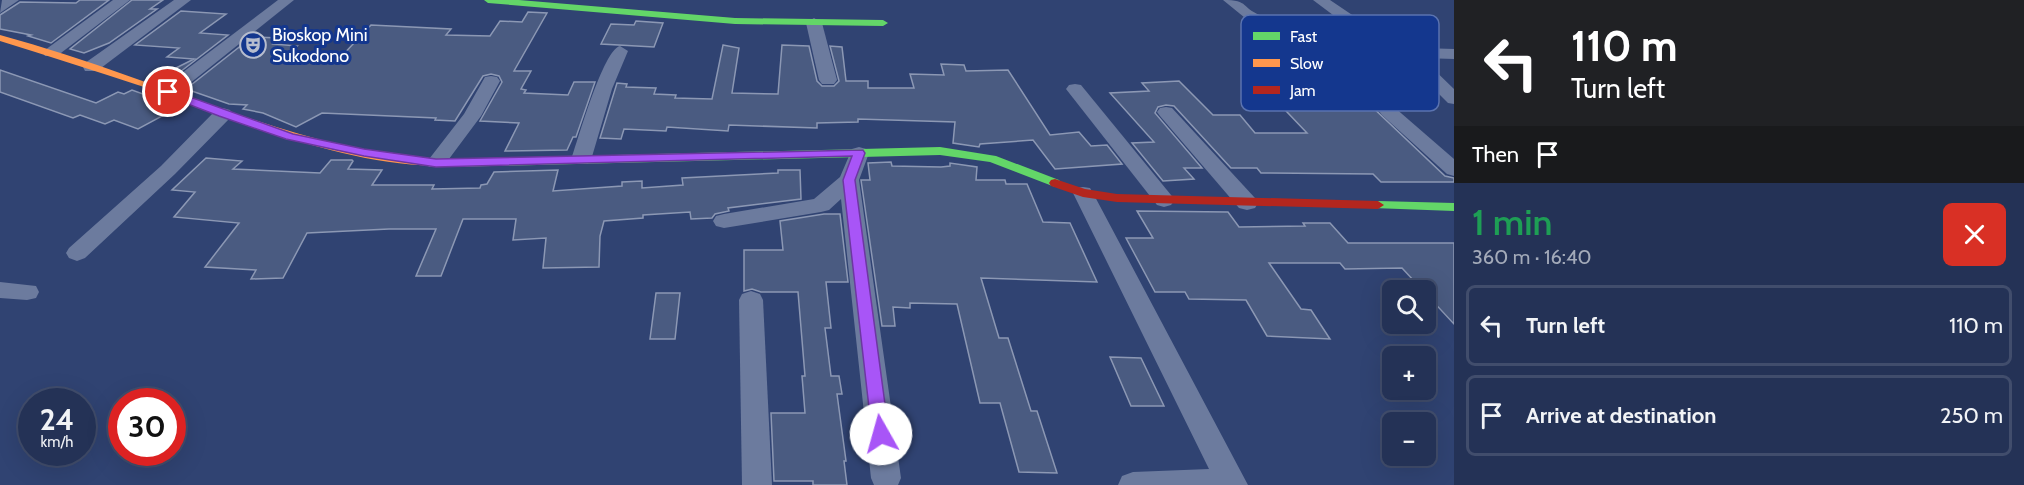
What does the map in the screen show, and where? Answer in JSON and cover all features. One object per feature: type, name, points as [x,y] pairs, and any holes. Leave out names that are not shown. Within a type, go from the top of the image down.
[{"type":"street","points":[[0,8],[12,0]]},
{"type":"street","points":[[51,53],[123,0]]},
{"type":"street","points":[[91,67],[184,0]]},
{"type":"street","points":[[168,92],[286,0]]},
{"type":"street","points":[[488,0],[650,14],[814,23],[883,23]]},
{"type":"street","points":[[1230,0],[1250,15]]},
{"type":"street","points":[[1320,0],[1342,15]]},
{"type":"street","points":[[814,23],[828,80]]},
{"type":"street","points":[[0,38],[168,92],[222,114],[290,136],[364,153],[436,163],[940,152],[992,159],[1088,194],[1117,198],[1454,207]]},
{"type":"street","points":[[581,160],[603,89],[620,51]]},
{"type":"street","points":[[1439,53],[1454,54]]},
{"type":"street","points":[[436,163],[472,116],[491,81]]},
{"type":"street","points":[[1439,84],[1454,99]]},
{"type":"street","points":[[1075,89],[1164,200]]},
{"type":"street","points":[[1388,111],[1454,170]]},
{"type":"street","points":[[1166,112],[1247,203]]},
{"type":"street","points":[[77,253],[168,170],[222,114]]},
{"type":"street","points":[[724,221],[821,206],[849,180],[859,153]]},
{"type":"street","points":[[849,180],[886,478]]},
{"type":"street","points":[[1088,194],[1232,483],[1133,485]]},
{"type":"street","points":[[0,290],[27,292]]},
{"type":"street","points":[[751,300],[757,485]]},
{"type":"building","points":[[80,0],[109,0],[51,43],[28,36],[31,35],[0,29],[0,15],[20,2],[76,3]]},
{"type":"building","points":[[132,0],[163,0],[150,9],[157,9],[109,43],[84,53],[70,49]]},
{"type":"building","points":[[181,11],[226,14],[200,33],[228,35],[167,82],[156,78],[194,59],[167,57],[179,48],[135,45]]},
{"type":"building","points":[[528,12],[547,13],[514,71],[531,71],[521,89],[526,90],[524,93],[568,95],[574,82],[595,82],[576,137],[573,137],[567,150],[505,151],[519,123],[480,121],[502,82],[499,76],[491,74],[483,76],[455,121],[435,120],[436,118],[322,113],[296,127],[263,113],[243,109],[247,105],[229,104],[186,89],[252,37],[279,38],[273,44],[297,46],[285,55],[339,59],[371,25],[451,29],[446,35],[490,36],[500,21],[522,22]]},
{"type":"building","points":[[636,21],[663,23],[654,47],[601,44],[611,24],[634,25]]},
{"type":"building","points":[[723,45],[739,48],[732,93],[778,94],[782,45],[809,46],[817,81],[822,86],[834,86],[839,81],[830,46],[842,47],[846,81],[868,81],[868,88],[914,88],[910,74],[944,75],[941,64],[964,65],[966,71],[1008,70],[1050,135],[1079,132],[1091,146],[1107,145],[1122,164],[1055,169],[1033,140],[980,144],[979,147],[953,143],[955,122],[858,119],[858,122],[817,123],[817,128],[729,125],[728,131],[667,127],[666,131],[624,129],[621,139],[600,138],[617,83],[627,84],[626,87],[656,88],[654,94],[676,95],[675,98],[712,99]]},
{"type":"building","points":[[0,70],[96,103],[118,92],[124,94],[132,90],[179,107],[138,129],[114,120],[105,124],[80,115],[73,118],[0,92]]},
{"type":"building","points":[[1179,81],[1213,115],[1240,115],[1255,133],[1307,133],[1286,111],[1377,111],[1445,176],[1454,178],[1454,182],[1381,182],[1373,174],[1261,173],[1257,168],[1231,168],[1174,106],[1166,105],[1158,107],[1155,113],[1202,168],[1184,168],[1194,179],[1163,181],[1132,143],[1154,142],[1110,93],[1149,91],[1142,83]]},
{"type":"building","points":[[206,158],[242,161],[233,169],[320,173],[331,160],[352,160],[348,169],[382,170],[372,185],[434,185],[432,189],[480,188],[481,185],[487,184],[494,172],[558,170],[553,191],[622,186],[622,182],[642,181],[642,188],[683,185],[682,178],[800,170],[801,199],[728,208],[729,211],[715,214],[712,218],[691,219],[690,212],[643,215],[643,218],[604,221],[600,236],[599,267],[543,268],[546,238],[513,240],[516,219],[463,219],[441,276],[416,276],[436,229],[389,229],[307,233],[283,278],[251,279],[256,270],[205,267],[239,223],[174,217],[195,192],[172,190]]},
{"type":"building","points":[[891,162],[892,166],[941,167],[950,166],[950,163],[977,167],[976,180],[1005,180],[1006,184],[1027,184],[1043,222],[1070,223],[1097,282],[981,278],[999,338],[1008,338],[1031,411],[1037,411],[1057,473],[1019,472],[1000,403],[980,403],[957,304],[910,303],[910,308],[893,307],[895,326],[882,326],[861,180],[870,180],[868,163]]},
{"type":"building","points":[[1137,211],[1228,212],[1239,227],[1305,226],[1303,223],[1330,223],[1348,243],[1454,243],[1454,324],[1436,305],[1436,280],[1413,280],[1402,268],[1345,269],[1340,263],[1269,263],[1301,309],[1311,310],[1330,339],[1267,336],[1246,300],[1189,299],[1185,292],[1155,292],[1126,238],[1153,238]]},
{"type":"building","points":[[824,214],[840,214],[848,282],[826,282],[831,328],[825,328],[831,376],[839,376],[842,394],[837,394],[847,485],[813,485],[813,481],[774,481],[771,413],[805,413],[802,376],[805,376],[798,292],[761,292],[752,289],[744,291],[744,250],[783,250],[780,221]]},
{"type":"building","points":[[656,293],[680,293],[675,339],[650,339]]},
{"type":"building","points":[[1110,357],[1141,358],[1164,406],[1131,406]]},
{"type":"traffic: fast","points":[[488,0],[735,21],[883,23]]},
{"type":"traffic: fast","points":[[454,163],[940,151],[992,159],[1055,183]]},
{"type":"traffic: fast","points":[[1378,205],[1454,207]]},
{"type":"traffic: slow","points":[[0,38],[148,85],[273,129],[345,150],[417,162],[454,163]]},
{"type":"traffic: jam","points":[[1055,183],[1083,193],[1117,198],[1378,205]]},
{"type":"place","name":"Bioskop Mini Sukodono","points":[[253,45]]},
{"type":"route","points":[[168,92],[222,114],[290,136],[364,153],[436,163],[859,153],[850,172],[849,180],[881,434]]}]
